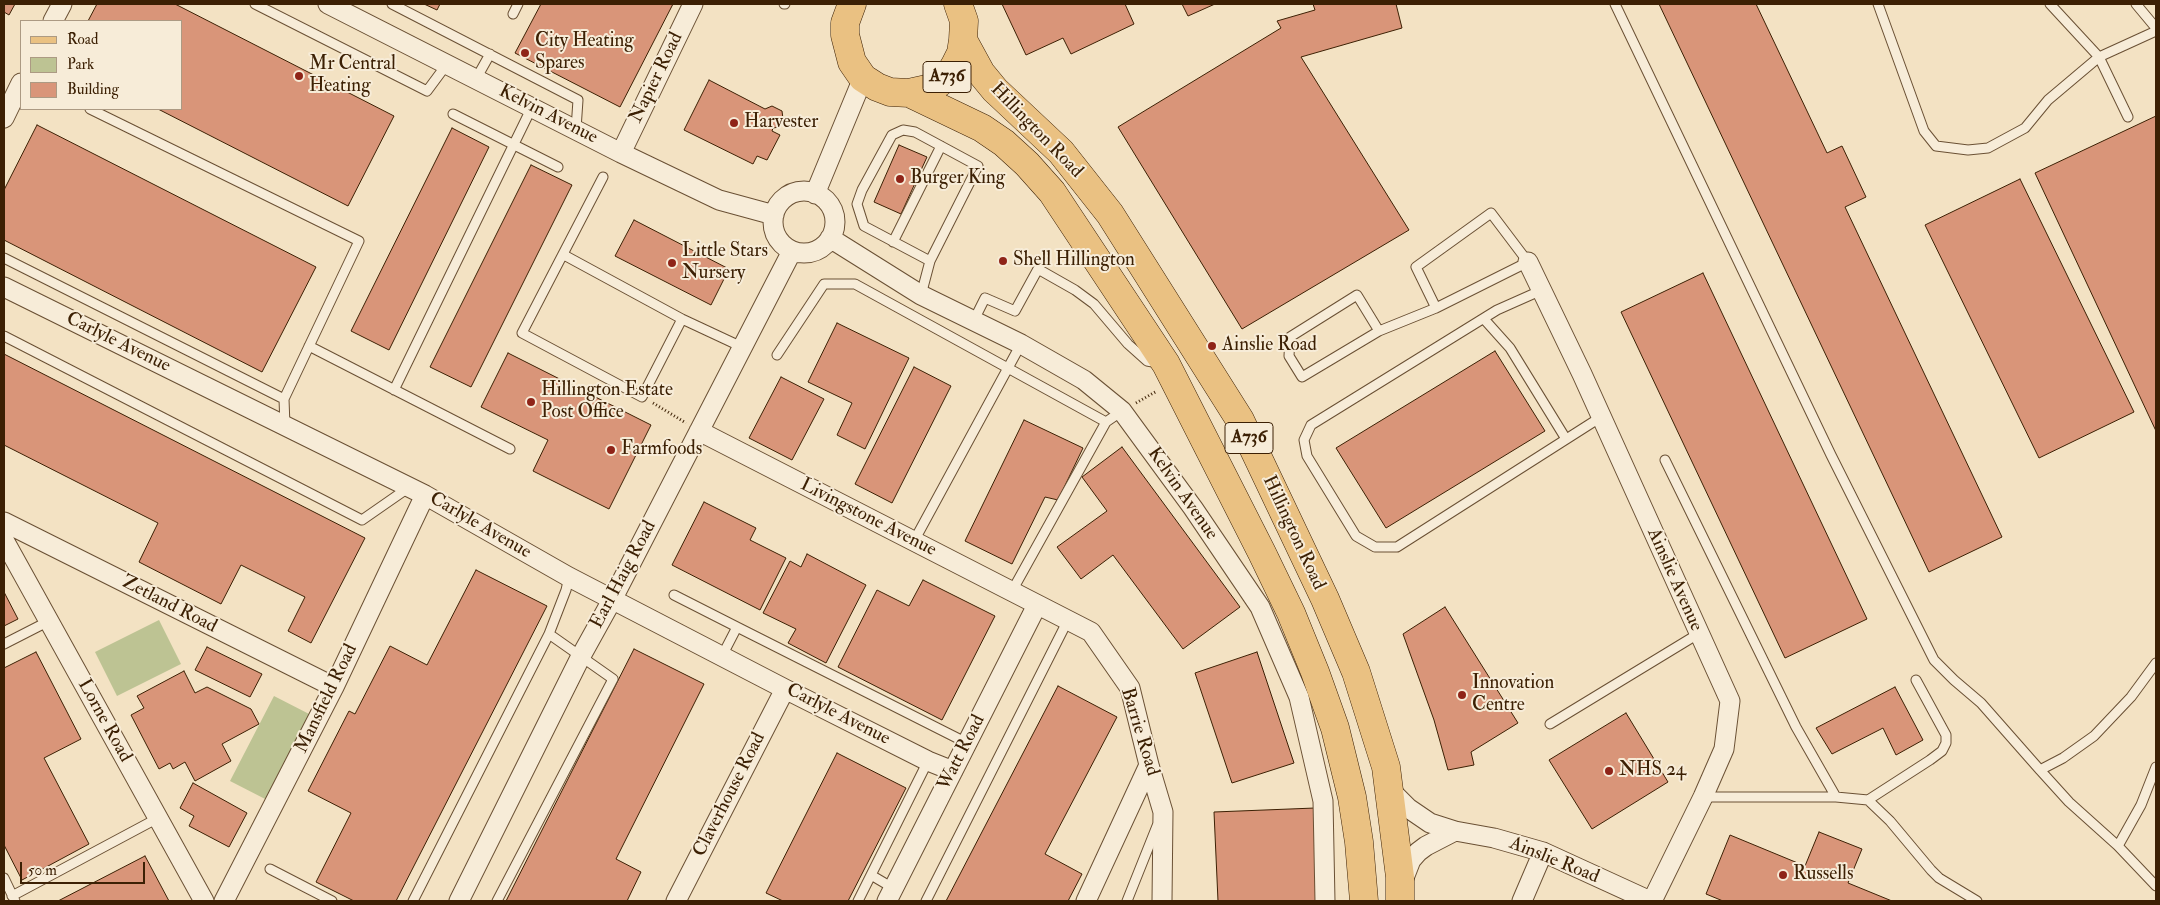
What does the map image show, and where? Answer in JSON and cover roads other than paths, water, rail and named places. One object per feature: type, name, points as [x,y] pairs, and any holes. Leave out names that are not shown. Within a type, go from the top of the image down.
[{"type":"main road","name":"A736","points":[[850,5],[845,23],[847,48],[852,62],[863,78],[877,87],[890,92],[909,93],[927,90],[949,75],[961,53],[963,40],[964,21],[958,4]]},
{"type":"main road","name":"Hillington Road","points":[[963,40],[981,73],[995,90],[1061,152],[1110,214],[1240,420],[1356,672],[1386,767],[1400,894]]},
{"type":"main road","name":"Hillington Road","points":[[909,93],[982,128],[1004,143],[1027,164],[1052,192],[1166,364],[1262,553],[1291,614],[1315,672],[1335,728],[1352,797],[1359,842],[1364,901]]},
{"type":"street","points":[[54,20],[62,4]]},
{"type":"street","name":"Kelvin Avenue","points":[[328,4],[719,200],[774,215]]},
{"type":"street","name":"Napier Road","points":[[621,152],[693,4]]},
{"type":"street","points":[[816,194],[863,78]]},
{"type":"street","points":[[4,118],[13,93]]},
{"type":"street","points":[[807,192],[816,194],[828,203],[832,210],[834,224],[830,238],[823,247],[814,252],[792,251],[784,247],[775,234],[774,215],[777,206],[790,195],[807,192]]},
{"type":"street","name":"Kelvin Avenue","points":[[830,238],[921,295],[1021,344],[1084,380],[1122,411],[1193,508],[1260,607],[1299,698],[1323,801],[1325,901]]},
{"type":"street","name":"Earl Haig Road","points":[[459,901],[581,656],[612,600],[792,251]]},
{"type":"street","name":"Ainslie Avenue","points":[[1528,262],[1601,417],[1730,701],[1724,749],[1704,796],[1651,901]]},
{"type":"street","name":"Carlyle Avenue","points":[[4,287],[417,491],[612,600],[928,761],[953,771]]},
{"type":"street","name":"Livingstone Avenue","points":[[699,431],[1037,604]]},
{"type":"street","name":"Mansfield Road","points":[[224,901],[334,687],[417,491]]},
{"type":"street","name":"Zetland Road","points":[[4,522],[334,687]]},
{"type":"street","name":"Lorne Road","points":[[4,540],[204,901]]},
{"type":"street","name":"Barrie Road","points":[[1037,604],[1091,632],[1130,688],[1163,812],[1162,901]]},
{"type":"street","name":"Watt Road","points":[[890,895],[1037,604]]},
{"type":"street","name":"Claverhouse Road","points":[[676,901],[785,689]]},
{"type":"street","points":[[1086,901],[1149,765]]},
{"type":"street","name":"Ainslie Road","points":[[1389,789],[1420,818],[1455,831],[1494,838],[1543,852],[1651,901]]},
{"type":"street","points":[[1400,894],[1411,860],[1426,846],[1455,831]]},
{"type":"street","points":[[1522,901],[1543,852]]},
{"type":"lane","points":[[255,4],[427,91],[447,64]]},
{"type":"lane","points":[[392,4],[578,100],[576,129]]},
{"type":"lane","points":[[513,14],[518,4]]},
{"type":"lane","points":[[1615,4],[1831,455],[1934,660],[1981,703],[2069,802],[2118,846],[2156,886]]},
{"type":"lane","points":[[1878,4],[1924,131],[1936,146],[1968,150],[1988,148],[2024,128],[2048,100],[2099,57],[2156,30],[2136,4]]},
{"type":"lane","points":[[2050,4],[2099,57],[2128,117]]},
{"type":"lane","points":[[476,79],[490,54]]},
{"type":"lane","points":[[394,390],[532,107]]},
{"type":"lane","points":[[92,110],[358,241],[284,399],[285,426]]},
{"type":"lane","points":[[454,114],[558,167]]},
{"type":"lane","points":[[921,295],[930,261],[978,166],[915,132],[903,130],[892,135],[862,190],[857,204],[864,226],[930,261]]},
{"type":"lane","points":[[892,242],[942,146]]},
{"type":"lane","points":[[603,177],[564,256],[522,333],[642,397],[682,319]]},
{"type":"lane","points":[[1380,330],[1357,295],[1290,337],[1289,356],[1302,377],[1380,330],[1436,308],[1528,262],[1491,213],[1416,267],[1436,308]]},
{"type":"lane","points":[[564,256],[682,319],[742,347]]},
{"type":"lane","points":[[4,258],[284,399]]},
{"type":"lane","points":[[973,322],[985,298],[1015,311],[1038,269],[1075,290],[1094,304],[1128,344],[1147,361],[1166,364]]},
{"type":"lane","points":[[777,355],[824,284],[855,284],[1106,422]]},
{"type":"lane","points":[[1542,290],[1484,319],[1311,425],[1304,440],[1307,456],[1356,536],[1375,547],[1397,547],[1601,417]]},
{"type":"lane","points":[[1484,319],[1510,348],[1566,439]]},
{"type":"lane","points":[[4,336],[362,520],[417,491]]},
{"type":"lane","points":[[914,541],[1021,344]]},
{"type":"lane","points":[[309,346],[510,449]]},
{"type":"lane","points":[[1012,592],[1106,422],[1122,411]]},
{"type":"lane","points":[[1665,460],[1796,727],[1836,796]]},
{"type":"lane","points":[[413,901],[549,634],[569,577]]},
{"type":"lane","points":[[674,595],[967,743]]},
{"type":"lane","points":[[926,901],[1068,620]]},
{"type":"lane","points":[[4,644],[49,621]]},
{"type":"lane","points":[[722,656],[737,627]]},
{"type":"lane","points":[[497,901],[613,679],[549,634]]},
{"type":"lane","points":[[1550,724],[1698,634]]},
{"type":"lane","points":[[2040,770],[2064,758],[2094,736],[2131,697],[2156,663]]},
{"type":"lane","points":[[1868,800],[1930,760],[1942,751],[1946,743],[1946,735],[1916,680]]},
{"type":"lane","points":[[858,901],[928,761]]},
{"type":"lane","points":[[2118,846],[2140,805],[2156,767]]},
{"type":"lane","points":[[1704,796],[1836,796],[1868,800],[1890,821],[1931,870],[1940,878],[1977,901]]},
{"type":"lane","points":[[1127,901],[1163,812]]},
{"type":"lane","points":[[4,878],[14,898],[158,818]]},
{"type":"lane","points":[[270,869],[332,901]]},
{"type":"lane","points":[[871,875],[890,895]]},
{"type":"place","name":"City Heating Spares","points":[[525,53]]},
{"type":"place","name":"Mr Central Heating","points":[[299,76]]},
{"type":"place","name":"Harvester","points":[[734,123]]},
{"type":"place","name":"Burger King","points":[[900,179]]},
{"type":"place","name":"Shell Hillington","points":[[1003,261]]},
{"type":"place","name":"Little Stars Nursery","points":[[672,263]]},
{"type":"place","name":"Ainslie Road","points":[[1212,346]]},
{"type":"place","name":"Hillington Estate Post Office","points":[[531,402]]},
{"type":"place","name":"Farmfoods","points":[[611,450]]},
{"type":"place","name":"Innovation Centre","points":[[1462,695]]},
{"type":"place","name":"NHS 24","points":[[1609,771]]},
{"type":"place","name":"Russells","points":[[1783,875]]}]
